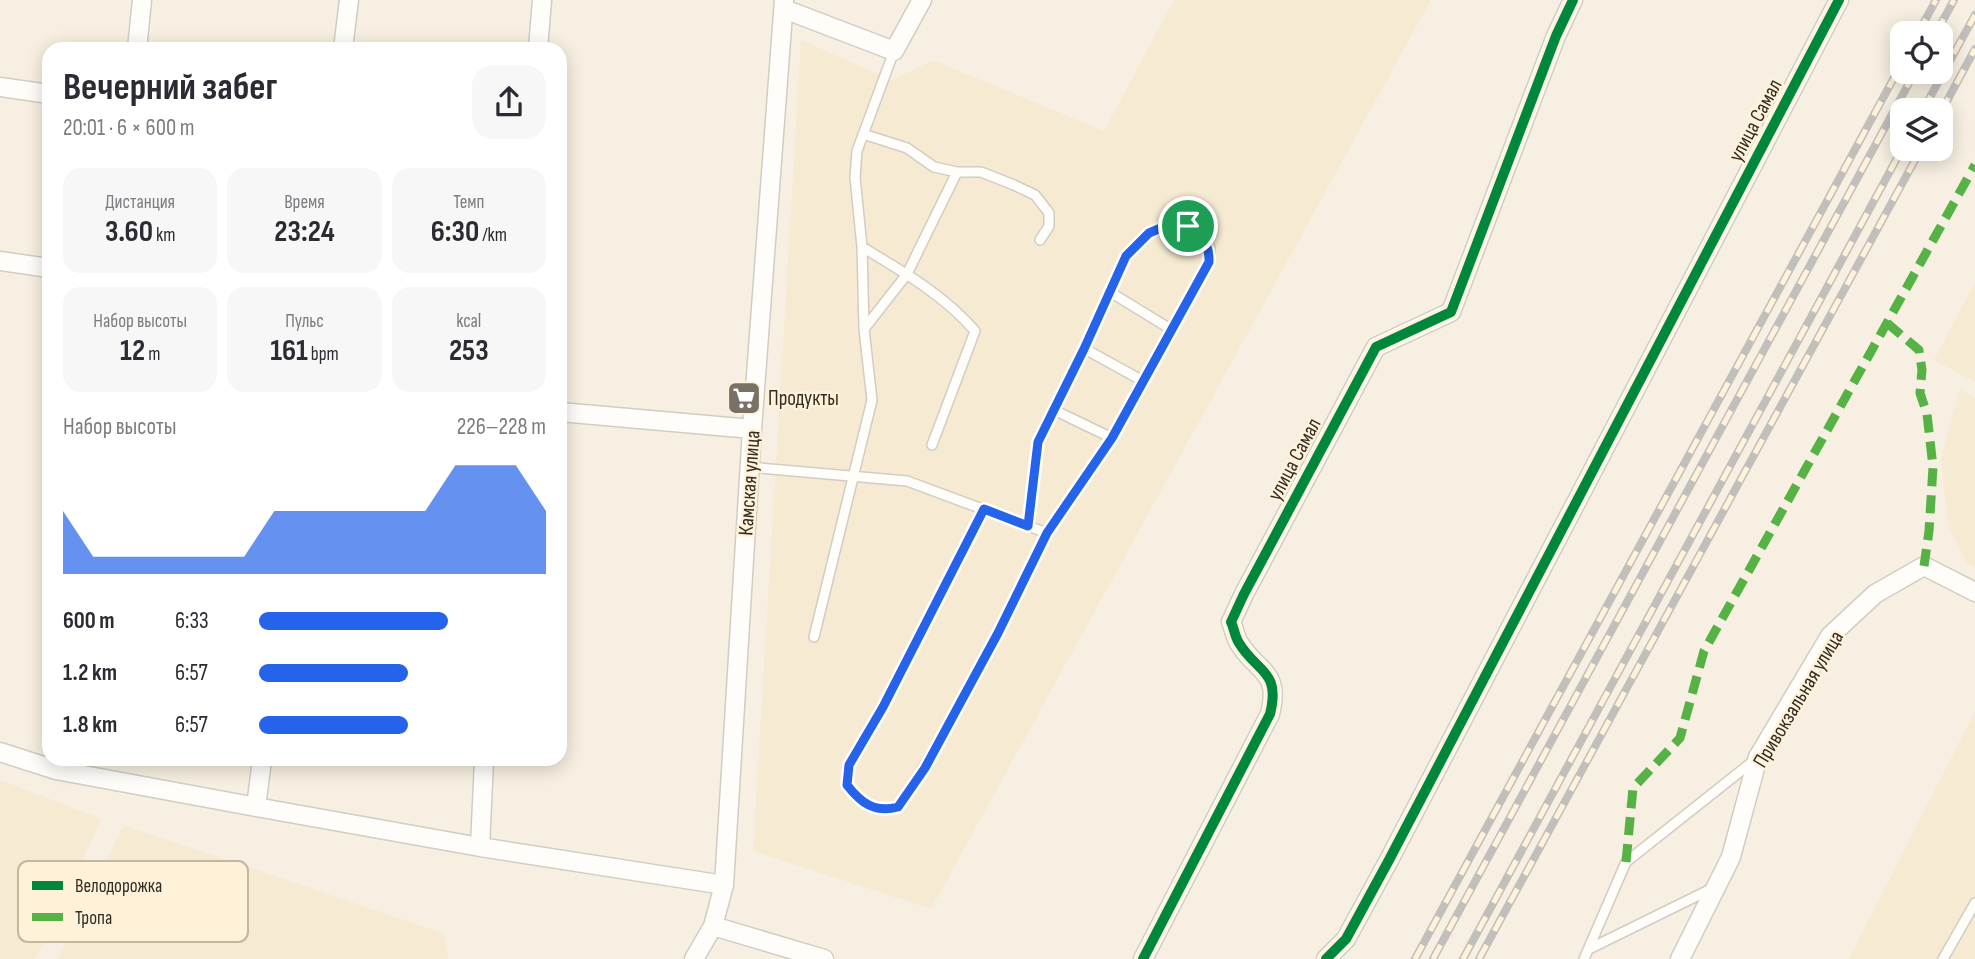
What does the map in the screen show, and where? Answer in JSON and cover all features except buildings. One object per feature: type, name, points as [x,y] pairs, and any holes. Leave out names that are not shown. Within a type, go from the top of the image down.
[{"type":"street","points":[[138,42],[142,0]]},
{"type":"street","points":[[345,42],[349,0]]},
{"type":"street","points":[[539,42],[542,0]]},
{"type":"street","points":[[784,5],[894,51],[922,0]]},
{"type":"street","name":"улица Самал","points":[[1143,959],[1270,714],[1275,694],[1266,673],[1239,643],[1231,622],[1376,347],[1451,312],[1556,36],[1573,0]]},
{"type":"street","name":"улица Самал","points":[[1326,959],[1346,939],[1389,860],[1839,0]]},
{"type":"street","name":"Камская улица","points":[[694,959],[713,926],[724,884],[749,467],[784,5]]},
{"type":"street","points":[[0,88],[42,93]]},
{"type":"street","points":[[0,261],[42,267]]},
{"type":"street","points":[[567,413],[752,429]]},
{"type":"street","name":"Привокзальная улица","points":[[1680,959],[1731,857],[1758,757],[1830,636],[1875,594],[1924,566],[1975,592]]},
{"type":"street","points":[[0,752],[42,761]]},
{"type":"street","points":[[66,766],[256,807],[480,847],[724,884]]},
{"type":"street","points":[[256,807],[261,766]]},
{"type":"street","points":[[480,847],[484,766]]},
{"type":"street","points":[[713,926],[824,959]]},
{"type":"lane","points":[[814,637],[872,400],[864,329],[862,247],[855,177],[857,151],[894,51]]},
{"type":"lane","points":[[863,134],[907,148],[934,167],[957,172],[981,172],[1035,195],[1049,212],[1049,226],[1040,240]]},
{"type":"lane","points":[[864,329],[907,274],[957,172]]},
{"type":"lane","points":[[984,509],[883,707],[849,765],[847,785],[859,800],[872,806],[887,810],[898,807],[925,768],[998,633],[1047,533],[1112,438],[1172,330],[1209,262],[1210,248],[1199,233],[1188,226],[1175,222],[1149,233],[1126,256],[1038,442],[1028,526]]},
{"type":"lane","points":[[862,247],[907,274],[960,314],[975,331],[932,444]]},
{"type":"lane","points":[[1110,292],[1172,330]]},
{"type":"lane","points":[[1084,349],[1143,381]]},
{"type":"lane","points":[[1054,410],[1112,438]]},
{"type":"lane","points":[[749,467],[907,481],[1047,533]]},
{"type":"lane","points":[[1584,959],[1626,862],[1758,757]]},
{"type":"lane","points":[[1588,949],[1716,886]]},
{"type":"lane","points":[[1943,959],[1975,903]]},
{"type":"shaded area","points":[[1174,0],[1431,0],[931,909],[753,851],[801,40],[892,80],[933,60],[1104,131]]},
{"type":"shaded area","points":[[1975,282],[1975,382],[1934,360]]},
{"type":"shaded area","points":[[1960,389],[1975,398],[1975,567],[1967,563],[1948,525],[1941,458]]},
{"type":"shaded area","points":[[1975,711],[1975,959],[1849,959]]},
{"type":"shaded area","points":[[0,780],[102,819],[82,861],[18,861],[18,942],[43,942],[35,959],[0,959]]},
{"type":"shaded area","points":[[124,825],[230,861],[106,861]]},
{"type":"shaded area","points":[[248,867],[443,933],[449,959],[58,959],[66,942],[248,942]]},
{"type":"railway","points":[[1925,21],[1936,0]]},
{"type":"railway","points":[[1943,21],[1954,0]]},
{"type":"railway","points":[[1930,98],[1975,15]]},
{"type":"railway","points":[[1949,98],[1975,49]]},
{"type":"railway","points":[[1415,959],[1891,84]]},
{"type":"railway","points":[[1433,959],[1908,84]]},
{"type":"railway","points":[[1463,959],[1895,161]]},
{"type":"railway","points":[[1479,959],[1914,161]]},
{"type":"marked path","points":[[1626,862],[1633,788],[1680,738],[1704,651],[1975,165]]},
{"type":"marked path","points":[[1887,323],[1919,350],[1922,370],[1920,393],[1927,414],[1933,467],[1924,566]]},
{"type":"cycle path","points":[[1143,959],[1270,714],[1273,700],[1270,680],[1239,643],[1231,622],[1376,347],[1451,312],[1556,36],[1573,0]]},
{"type":"cycle path","points":[[1326,959],[1346,939],[1389,860],[1839,0]]},
{"type":"place","name":"Продукты","points":[[744,398]]},
{"type":"route","points":[[1175,222],[1188,226],[1199,233],[1210,248],[1209,262],[1112,438],[1047,533],[998,633],[925,768],[898,807],[887,810],[859,800],[847,785],[849,765],[883,707],[984,509],[1028,526],[1038,442],[1126,256],[1149,233],[1175,222]]}]
